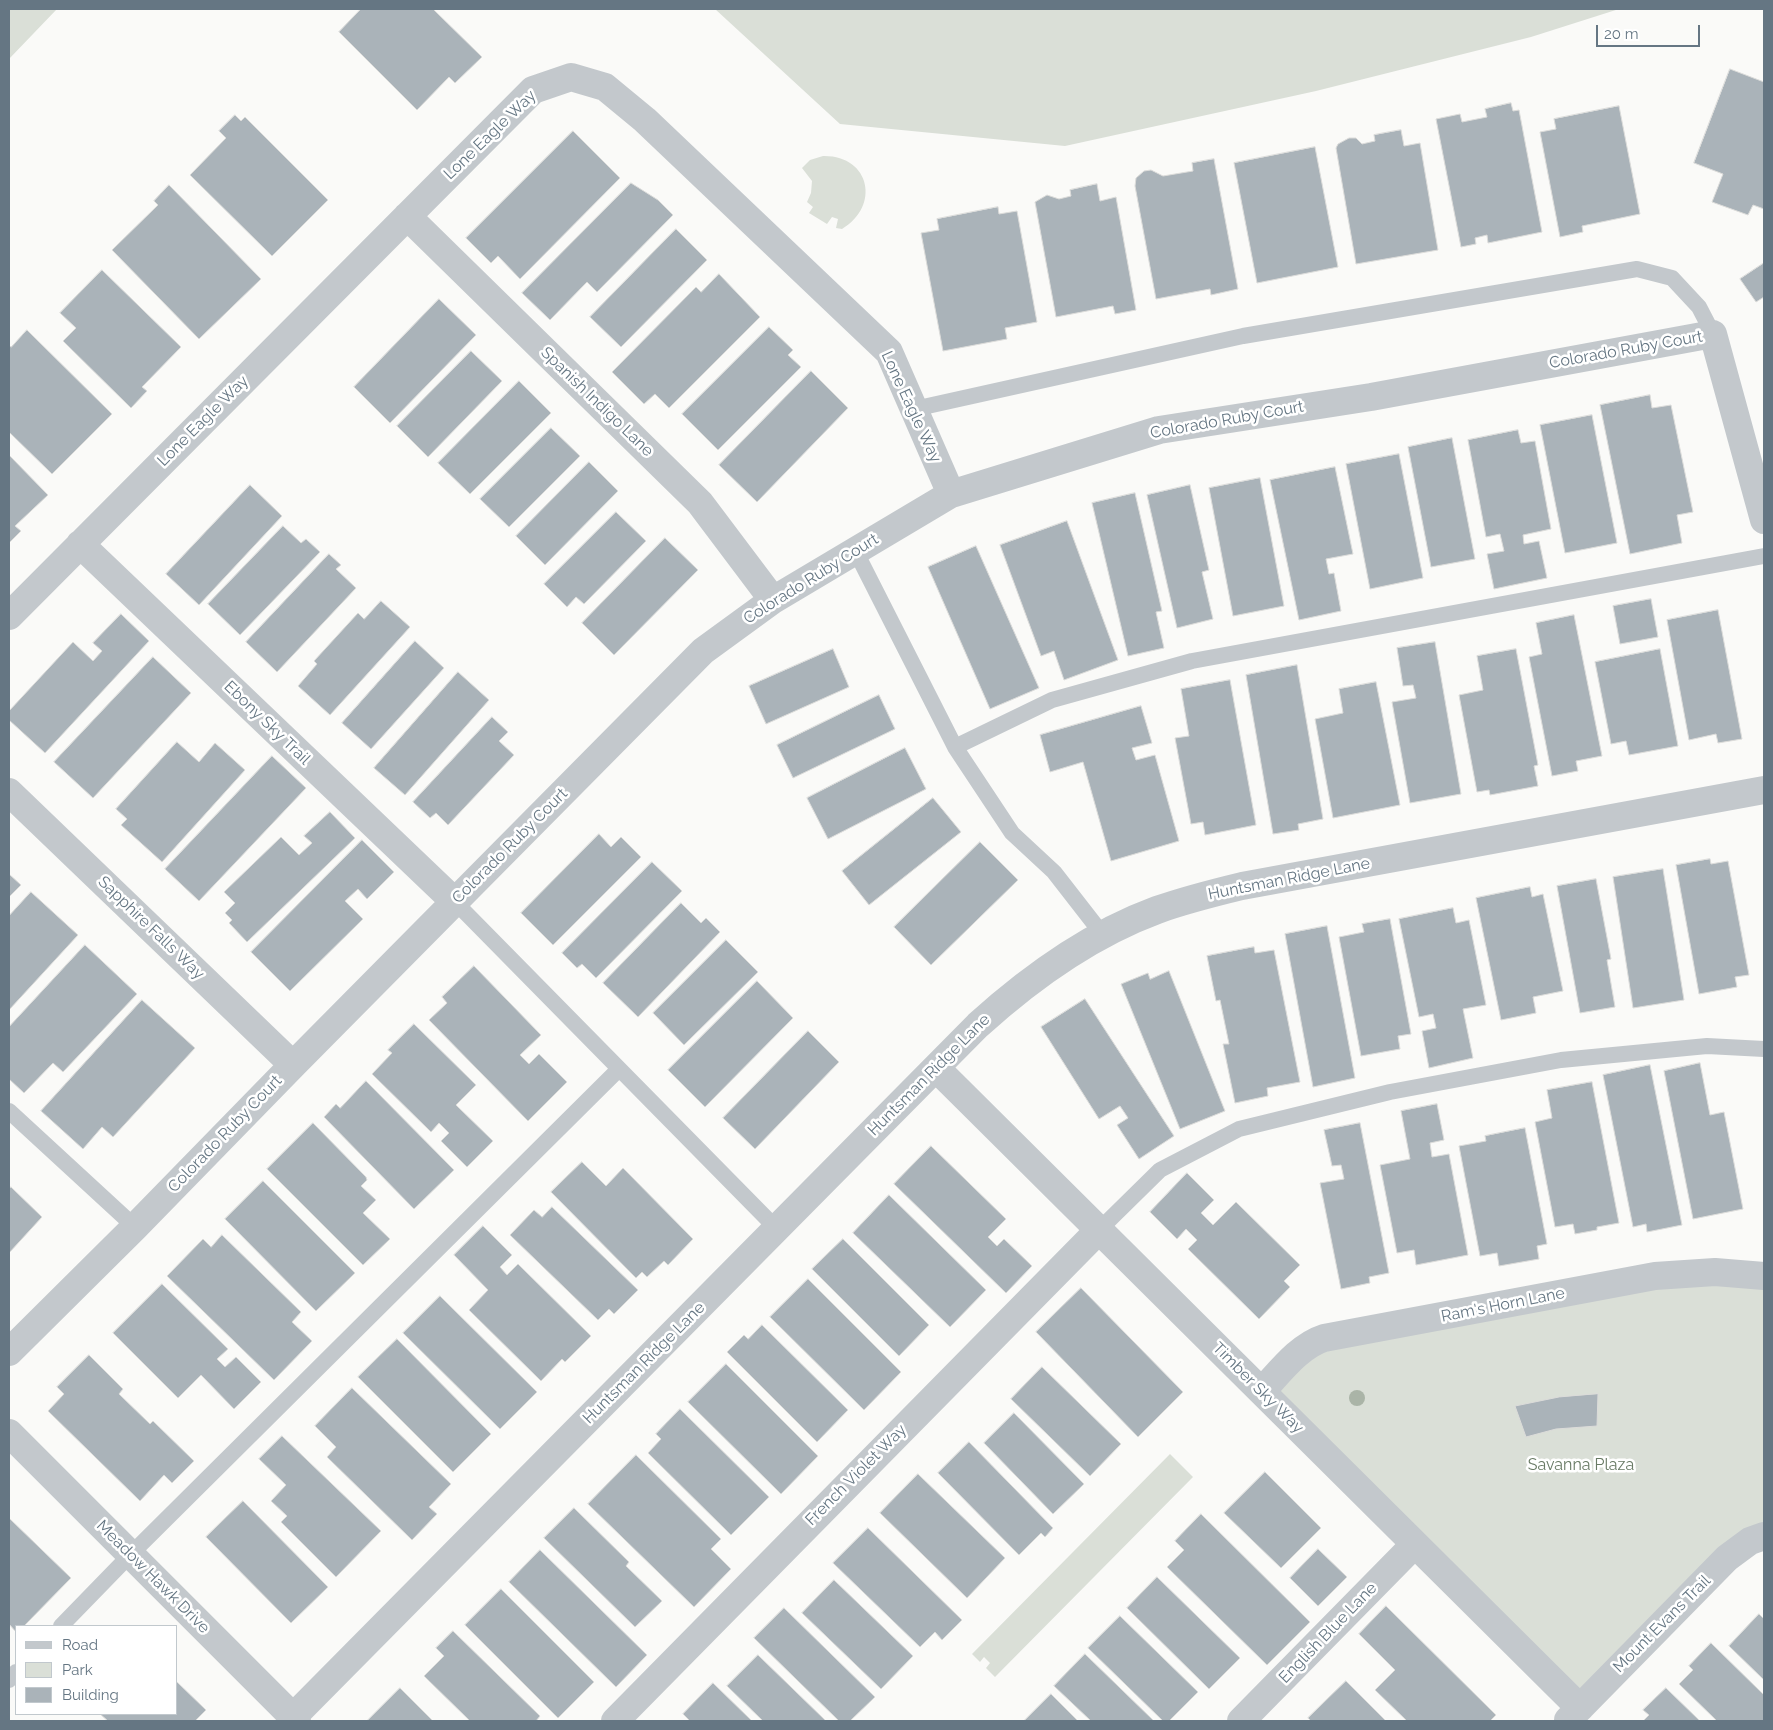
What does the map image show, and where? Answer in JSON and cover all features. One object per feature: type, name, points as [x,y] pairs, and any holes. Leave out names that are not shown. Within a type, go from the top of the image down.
[{"type":"street","name":"Lone Eagle Way","points":[[9,616],[533,90],[571,77],[605,87],[645,120],[889,352],[951,494]]},
{"type":"street","name":"Spanish Indigo Lane","points":[[407,216],[700,503],[773,600]]},
{"type":"street","name":"Colorado Ruby Court","points":[[9,1352],[135,1227],[703,651],[773,600],[854,550],[951,494],[1159,430],[1371,397],[1712,334],[1763,507]]},
{"type":"street","name":"Ebony Sky Trail","points":[[80,544],[454,902]]},
{"type":"street","name":"Huntsman Ridge Lane","points":[[295,1719],[1009,996],[1079,947],[1156,910],[1242,886],[1764,790]]},
{"type":"street","name":"Sapphire Falls Way","points":[[9,792],[293,1065]]},
{"type":"street","name":"Timber Sky Way","points":[[936,1068],[1415,1544],[1573,1714]]},
{"type":"street","name":"French Violet Way","points":[[614,1721],[1099,1230]]},
{"type":"street","name":"Ram's Horn Lane","points":[[1262,1391],[1300,1352],[1314,1342],[1324,1338],[1655,1276],[1715,1272],[1764,1276]]},
{"type":"street","name":"Meadow Hawk Drive","points":[[9,1433],[295,1719]]},
{"type":"street","name":"Mount Evans Trail","points":[[1573,1714],[1727,1558],[1750,1541],[1764,1536]]},
{"type":"street","name":"English Blue Lane","points":[[1241,1721],[1415,1544]]},
{"type":"lane","points":[[914,410],[1243,336],[1637,269],[1672,278],[1699,308],[1712,334]]},
{"type":"lane","points":[[854,550],[955,748],[1012,833],[1054,872],[1103,934]]},
{"type":"lane","points":[[955,748],[1052,700],[1192,661],[1764,556]]},
{"type":"lane","points":[[454,902],[777,1229]]},
{"type":"lane","points":[[1099,1230],[1160,1170],[1239,1129],[1390,1092],[1561,1060],[1707,1046],[1764,1049]]},
{"type":"lane","points":[[62,1625],[619,1069]]},
{"type":"lane","points":[[9,1111],[135,1227]]},
{"type":"green space","points":[[9,9],[57,9],[9,59]]},
{"type":"green space","points":[[715,9],[1619,9],[1531,37],[1316,91],[1065,146],[840,124]]},
{"type":"green space","points":[[823,156],[839,158],[851,164],[860,173],[865,184],[866,196],[862,208],[854,219],[842,229],[836,228],[838,219],[832,217],[827,224],[809,213],[813,207],[807,202],[811,193],[812,181],[802,168],[810,160]]},
{"type":"green space","name":"Savanna Plaza","points":[[1655,1276],[1764,1276],[1764,1536],[1580,1708],[1262,1391],[1300,1352]]},
{"type":"green space","points":[[1170,1454],[1193,1477],[995,1677],[986,1668],[990,1663],[984,1657],[980,1662],[972,1654]]},
{"type":"building","points":[[361,9],[433,9],[482,57],[455,83],[449,77],[417,110],[339,32]]},
{"type":"building","points":[[1730,69],[1764,82],[1764,209],[1753,205],[1748,215],[1712,202],[1723,174],[1694,163]]},
{"type":"building","points":[[1511,103],[1513,111],[1519,110],[1542,232],[1488,243],[1487,235],[1475,238],[1476,244],[1461,247],[1436,119],[1460,114],[1462,122],[1487,117],[1485,109]]},
{"type":"building","points":[[1619,106],[1640,214],[1582,226],[1583,232],[1560,237],[1540,132],[1556,129],[1554,119]]},
{"type":"building","points":[[235,115],[241,121],[245,117],[328,200],[272,256],[190,175],[226,138],[219,131]]},
{"type":"building","points":[[1401,130],[1404,146],[1420,143],[1438,250],[1356,264],[1336,148],[1338,144],[1349,138],[1356,138],[1362,144],[1375,141],[1374,135]]},
{"type":"building","points":[[573,131],[620,178],[520,279],[498,256],[491,263],[466,238]]},
{"type":"building","points":[[1315,147],[1338,267],[1257,283],[1234,163]]},
{"type":"building","points":[[1214,159],[1238,289],[1211,295],[1210,289],[1156,299],[1135,186],[1136,178],[1144,171],[1151,170],[1163,176],[1193,171],[1192,163]]},
{"type":"building","points":[[631,183],[658,200],[673,215],[597,292],[587,282],[550,320],[522,293]]},
{"type":"building","points":[[1097,184],[1100,201],[1116,197],[1136,310],[1115,314],[1113,306],[1056,317],[1035,202],[1047,195],[1059,199],[1071,196],[1070,190]]},
{"type":"building","points":[[169,185],[261,279],[199,339],[112,250],[158,205],[154,201]]},
{"type":"building","points":[[998,207],[999,214],[1017,211],[1037,322],[1005,328],[1007,339],[943,351],[921,233],[939,230],[937,219]]},
{"type":"building","points":[[676,229],[707,260],[621,347],[590,317]]},
{"type":"building","points":[[1764,263],[1764,297],[1756,302],[1740,279]]},
{"type":"building","points":[[102,270],[181,347],[142,387],[147,391],[131,408],[63,341],[76,328],[60,313]]},
{"type":"building","points":[[719,274],[760,317],[669,408],[655,394],[644,404],[612,372],[696,287],[701,292]]},
{"type":"building","points":[[439,299],[476,335],[390,423],[354,387]]},
{"type":"building","points":[[769,327],[793,350],[788,355],[801,367],[718,450],[682,414]]},
{"type":"building","points":[[27,330],[112,414],[52,474],[9,432],[9,345],[11,347]]},
{"type":"building","points":[[471,351],[502,381],[428,457],[397,426]]},
{"type":"building","points":[[811,371],[848,408],[757,502],[719,465]]},
{"type":"building","points":[[519,381],[551,413],[470,494],[438,463]]},
{"type":"building","points":[[1650,395],[1652,408],[1671,405],[1693,512],[1677,515],[1682,543],[1630,554],[1600,405]]},
{"type":"building","points":[[1592,415],[1617,543],[1565,553],[1540,425]]},
{"type":"building","points":[[551,428],[580,456],[509,527],[480,499]]},
{"type":"building","points":[[1518,430],[1521,443],[1535,441],[1551,529],[1523,535],[1524,544],[1539,541],[1547,578],[1494,589],[1487,554],[1504,551],[1500,534],[1486,537],[1468,440]]},
{"type":"building","points":[[1452,438],[1475,559],[1431,567],[1408,447]]},
{"type":"building","points":[[1399,454],[1423,578],[1370,589],[1346,464]]},
{"type":"building","points":[[9,455],[48,495],[15,526],[21,531],[9,543]]},
{"type":"building","points":[[589,462],[618,491],[545,565],[516,536]]},
{"type":"building","points":[[1335,467],[1353,554],[1326,559],[1329,574],[1334,573],[1341,611],[1299,620],[1270,480]]},
{"type":"building","points":[[1260,478],[1284,606],[1233,616],[1209,488]]},
{"type":"building","points":[[250,485],[282,516],[199,605],[166,574]]},
{"type":"building","points":[[1190,485],[1209,570],[1202,572],[1213,619],[1177,628],[1147,495]]},
{"type":"building","points":[[1135,493],[1162,611],[1156,612],[1164,648],[1128,656],[1092,503]]},
{"type":"building","points":[[616,512],[646,541],[584,604],[576,597],[567,607],[544,584]]},
{"type":"building","points":[[1067,521],[1118,660],[1064,680],[1054,651],[1041,656],[1000,545]]},
{"type":"building","points":[[283,526],[301,543],[306,539],[320,552],[240,635],[208,604]]},
{"type":"building","points":[[665,538],[698,570],[614,655],[582,623]]},
{"type":"building","points":[[976,546],[1039,688],[990,709],[928,567]]},
{"type":"building","points":[[329,554],[341,565],[336,569],[356,588],[277,672],[246,642]]},
{"type":"building","points":[[1651,599],[1658,637],[1620,644],[1613,606]]},
{"type":"building","points":[[381,601],[410,627],[330,715],[298,686],[317,664],[314,661],[358,613],[364,619]]},
{"type":"building","points":[[1718,610],[1742,739],[1718,743],[1716,734],[1689,740],[1667,620]]},
{"type":"building","points":[[121,614],[149,641],[45,753],[9,720],[9,711],[73,642],[93,661],[102,651],[93,643]]},
{"type":"building","points":[[1574,615],[1602,756],[1576,761],[1578,771],[1552,776],[1529,657],[1542,654],[1536,623]]},
{"type":"building","points":[[415,641],[444,668],[371,749],[342,723]]},
{"type":"building","points":[[1435,642],[1461,794],[1410,803],[1392,702],[1416,698],[1413,685],[1403,686],[1397,648]]},
{"type":"building","points":[[833,649],[849,687],[766,724],[749,686]]},
{"type":"building","points":[[1516,649],[1538,765],[1534,766],[1538,786],[1490,795],[1489,790],[1477,792],[1459,695],[1483,690],[1477,656]]},
{"type":"building","points":[[1660,649],[1678,746],[1629,755],[1626,741],[1611,744],[1595,662]]},
{"type":"building","points":[[153,657],[191,693],[93,798],[54,762]]},
{"type":"building","points":[[1297,665],[1323,819],[1298,824],[1299,830],[1273,834],[1246,675]]},
{"type":"building","points":[[458,672],[489,700],[405,795],[374,768]]},
{"type":"building","points":[[1230,680],[1256,825],[1205,835],[1203,822],[1191,824],[1175,738],[1189,736],[1181,689]]},
{"type":"building","points":[[1376,682],[1400,805],[1333,818],[1315,719],[1343,713],[1339,689]]},
{"type":"building","points":[[879,695],[895,729],[793,778],[777,745]]},
{"type":"building","points":[[1141,706],[1152,743],[1132,748],[1136,760],[1155,755],[1179,841],[1111,861],[1083,762],[1050,772],[1040,735]]},
{"type":"building","points":[[492,717],[508,732],[499,741],[514,755],[448,825],[436,813],[430,818],[413,802]]},
{"type":"building","points":[[177,742],[199,762],[215,743],[245,770],[162,862],[121,825],[127,819],[116,809]]},
{"type":"building","points":[[905,748],[926,789],[828,839],[807,798]]},
{"type":"building","points":[[272,756],[306,788],[199,901],[165,869]]},
{"type":"building","points":[[933,798],[961,832],[869,905],[842,871]]},
{"type":"building","points":[[330,812],[355,838],[247,942],[229,923],[232,920],[225,913],[235,903],[224,892],[281,837],[299,855],[312,843],[304,836]]},
{"type":"building","points":[[599,834],[611,847],[621,837],[641,857],[553,945],[521,913]]},
{"type":"building","points":[[362,840],[394,872],[367,899],[358,889],[345,901],[363,919],[290,991],[251,952]]},
{"type":"building","points":[[980,842],[1018,880],[931,965],[894,927]]},
{"type":"building","points":[[1710,859],[1711,864],[1728,861],[1749,975],[1735,977],[1737,987],[1699,994],[1676,865]]},
{"type":"building","points":[[652,862],[682,891],[596,978],[582,964],[577,968],[562,953]]},
{"type":"building","points":[[1663,869],[1684,1000],[1633,1008],[1613,877]]},
{"type":"building","points":[[9,874],[21,885],[9,897]]},
{"type":"building","points":[[1596,879],[1611,959],[1607,960],[1615,1007],[1580,1013],[1557,886]]},
{"type":"building","points":[[1530,887],[1532,897],[1543,894],[1563,991],[1533,997],[1536,1013],[1501,1020],[1476,898]]},
{"type":"building","points":[[31,892],[78,935],[9,1010],[9,916]]},
{"type":"building","points":[[681,903],[701,923],[706,918],[720,932],[638,1017],[603,983]]},
{"type":"building","points":[[1453,908],[1456,923],[1469,920],[1486,1005],[1463,1009],[1473,1058],[1429,1068],[1422,1031],[1436,1028],[1433,1014],[1419,1017],[1399,919]]},
{"type":"building","points":[[1390,919],[1411,1034],[1398,1036],[1400,1049],[1361,1056],[1339,937],[1364,932],[1362,924]]},
{"type":"building","points":[[1327,926],[1355,1078],[1313,1087],[1285,934]]},
{"type":"building","points":[[726,940],[758,972],[684,1045],[653,1013]]},
{"type":"building","points":[[85,945],[137,994],[63,1072],[53,1063],[24,1093],[9,1079],[9,1027]]},
{"type":"building","points":[[1254,947],[1255,953],[1274,950],[1300,1082],[1267,1088],[1268,1096],[1235,1103],[1223,1044],[1229,1044],[1220,1000],[1216,1001],[1207,956]]},
{"type":"building","points":[[474,966],[541,1035],[520,1055],[529,1064],[539,1054],[567,1082],[528,1121],[429,1020],[447,1003],[442,997]]},
{"type":"building","points":[[1169,971],[1225,1111],[1180,1129],[1121,984],[1148,973],[1150,979]]},
{"type":"building","points":[[757,981],[793,1018],[705,1107],[668,1070]]},
{"type":"building","points":[[1085,999],[1174,1136],[1139,1159],[1117,1125],[1128,1118],[1120,1106],[1099,1119],[1041,1027]]},
{"type":"building","points":[[142,1000],[195,1048],[113,1137],[102,1127],[83,1149],[41,1111]]},
{"type":"building","points":[[414,1024],[476,1085],[456,1105],[493,1141],[467,1167],[441,1141],[449,1133],[439,1123],[431,1132],[372,1074],[392,1053],[388,1050]]},
{"type":"building","points":[[808,1031],[839,1062],[755,1149],[723,1118]]},
{"type":"building","points":[[1700,1063],[1710,1115],[1724,1112],[1743,1209],[1693,1219],[1664,1071]]},
{"type":"building","points":[[1650,1065],[1682,1225],[1647,1232],[1646,1224],[1633,1227],[1603,1075]]},
{"type":"building","points":[[366,1081],[454,1170],[414,1209],[324,1117],[336,1104],[340,1108]]},
{"type":"building","points":[[1592,1082],[1619,1223],[1575,1234],[1573,1224],[1555,1227],[1535,1122],[1552,1118],[1547,1090]]},
{"type":"building","points":[[1437,1104],[1444,1140],[1430,1143],[1432,1157],[1449,1154],[1468,1255],[1416,1265],[1414,1250],[1397,1253],[1380,1165],[1410,1159],[1401,1111]]},
{"type":"building","points":[[313,1123],[366,1177],[367,1180],[361,1186],[376,1200],[363,1213],[390,1239],[363,1265],[267,1169]]},
{"type":"building","points":[[1360,1123],[1389,1273],[1369,1277],[1370,1283],[1341,1289],[1320,1183],[1344,1179],[1341,1165],[1332,1166],[1324,1130]]},
{"type":"building","points":[[1525,1128],[1547,1244],[1537,1246],[1539,1259],[1499,1266],[1497,1253],[1480,1256],[1459,1146],[1486,1141],[1485,1136]]},
{"type":"building","points":[[931,1146],[1006,1219],[988,1237],[997,1246],[1004,1239],[1032,1266],[1006,1293],[894,1184]]},
{"type":"building","points":[[582,1162],[606,1186],[623,1168],[693,1239],[668,1265],[664,1261],[647,1277],[642,1272],[636,1278],[551,1192]]},
{"type":"building","points":[[1187,1173],[1214,1200],[1201,1213],[1213,1225],[1236,1202],[1300,1265],[1284,1281],[1290,1287],[1259,1319],[1188,1249],[1197,1240],[1186,1229],[1177,1239],[1150,1212]]},
{"type":"building","points":[[263,1181],[355,1273],[316,1311],[225,1219]]},
{"type":"building","points":[[11,1187],[42,1217],[9,1253],[9,1189]]},
{"type":"building","points":[[889,1195],[986,1290],[950,1327],[853,1233]]},
{"type":"building","points":[[552,1207],[638,1290],[614,1314],[609,1309],[598,1320],[510,1235],[534,1210],[542,1217]]},
{"type":"building","points":[[483,1226],[512,1255],[500,1267],[507,1275],[518,1264],[591,1336],[565,1362],[562,1359],[541,1381],[469,1310],[488,1290],[454,1255]]},
{"type":"building","points":[[222,1235],[301,1312],[292,1322],[312,1341],[274,1380],[167,1276],[203,1239],[211,1247]]},
{"type":"building","points":[[843,1239],[929,1325],[899,1356],[812,1269]]},
{"type":"building","points":[[808,1279],[901,1372],[864,1410],[770,1317]]},
{"type":"building","points":[[162,1284],[228,1349],[217,1359],[225,1367],[236,1357],[261,1382],[234,1409],[201,1375],[178,1398],[113,1333]]},
{"type":"building","points":[[1081,1288],[1183,1392],[1138,1437],[1036,1332]]},
{"type":"building","points":[[440,1296],[537,1392],[500,1429],[403,1333]]},
{"type":"building","points":[[762,1325],[848,1410],[817,1442],[727,1352],[744,1335],[748,1339]]},
{"type":"building","points":[[397,1339],[491,1434],[453,1472],[358,1377]]},
{"type":"building","points":[[89,1355],[123,1389],[119,1394],[150,1424],[153,1421],[194,1461],[172,1483],[164,1475],[140,1501],[48,1411],[64,1394],[57,1387]]},
{"type":"building","points":[[726,1364],[818,1456],[781,1494],[688,1402]]},
{"type":"building","points":[[1042,1367],[1121,1444],[1090,1476],[1011,1399]]},
{"type":"building","points":[[352,1388],[451,1484],[429,1507],[437,1514],[412,1540],[327,1457],[336,1447],[315,1426]]},
{"type":"building","points":[[1598,1394],[1597,1426],[1556,1429],[1526,1437],[1515,1406],[1559,1397]]},
{"type":"building","points":[[680,1409],[769,1497],[731,1535],[648,1453],[661,1439],[656,1434]]},
{"type":"building","points":[[1014,1413],[1084,1484],[1053,1514],[984,1443]]},
{"type":"building","points":[[282,1436],[381,1531],[336,1577],[281,1522],[287,1516],[271,1501],[286,1485],[259,1459]]},
{"type":"building","points":[[969,1442],[1053,1528],[1045,1537],[1041,1533],[1019,1555],[938,1473]]},
{"type":"building","points":[[636,1455],[721,1539],[711,1549],[731,1569],[694,1607],[588,1504]]},
{"type":"building","points":[[1265,1472],[1321,1528],[1281,1568],[1224,1513]]},
{"type":"building","points":[[918,1474],[1005,1558],[967,1598],[880,1513]]},
{"type":"building","points":[[243,1501],[328,1587],[291,1623],[206,1537]]},
{"type":"building","points":[[574,1508],[629,1562],[626,1566],[662,1601],[635,1627],[544,1538]]},
{"type":"building","points":[[1201,1514],[1310,1622],[1267,1665],[1167,1567],[1184,1550],[1175,1541]]},
{"type":"building","points":[[9,1518],[71,1578],[25,1625],[15,1625],[15,1631],[9,1624]]},
{"type":"building","points":[[868,1528],[962,1620],[942,1640],[935,1632],[920,1647],[833,1563]]},
{"type":"building","points":[[1318,1549],[1347,1577],[1318,1606],[1290,1578]]},
{"type":"building","points":[[540,1550],[647,1655],[616,1687],[509,1582]]},
{"type":"building","points":[[1157,1577],[1240,1658],[1209,1689],[1127,1608]]},
{"type":"building","points":[[834,1580],[913,1656],[881,1689],[802,1613]]},
{"type":"building","points":[[501,1589],[594,1682],[558,1718],[465,1625]]},
{"type":"building","points":[[1386,1606],[1496,1715],[1490,1721],[1407,1721],[1375,1690],[1395,1670],[1359,1634]]},
{"type":"building","points":[[784,1608],[875,1697],[850,1721],[839,1721],[754,1638]]},
{"type":"building","points":[[1759,1614],[1764,1619],[1764,1680],[1729,1646]]},
{"type":"building","points":[[1120,1616],[1198,1692],[1169,1721],[1163,1721],[1088,1648]]},
{"type":"building","points":[[453,1631],[540,1716],[536,1721],[470,1721],[424,1676],[444,1656],[436,1648]]},
{"type":"building","points":[[1711,1643],[1764,1695],[1764,1721],[1717,1721],[1679,1684],[1693,1670],[1689,1666]]},
{"type":"building","points":[[1085,1654],[1154,1721],[1091,1721],[1054,1686]]},
{"type":"building","points":[[758,1655],[826,1721],[763,1721],[727,1686]]},
{"type":"building","points":[[1346,1681],[1386,1721],[1311,1721],[1308,1718]]},
{"type":"building","points":[[178,1683],[206,1710],[195,1721],[108,1721],[101,1715],[178,1715]]},
{"type":"building","points":[[713,1683],[752,1721],[690,1721],[683,1714]]},
{"type":"building","points":[[400,1688],[433,1721],[367,1721]]},
{"type":"building","points":[[1666,1688],[1700,1721],[1643,1721],[1649,1715],[1643,1710]]},
{"type":"building","points":[[1051,1694],[1078,1721],[1024,1721]]}]
